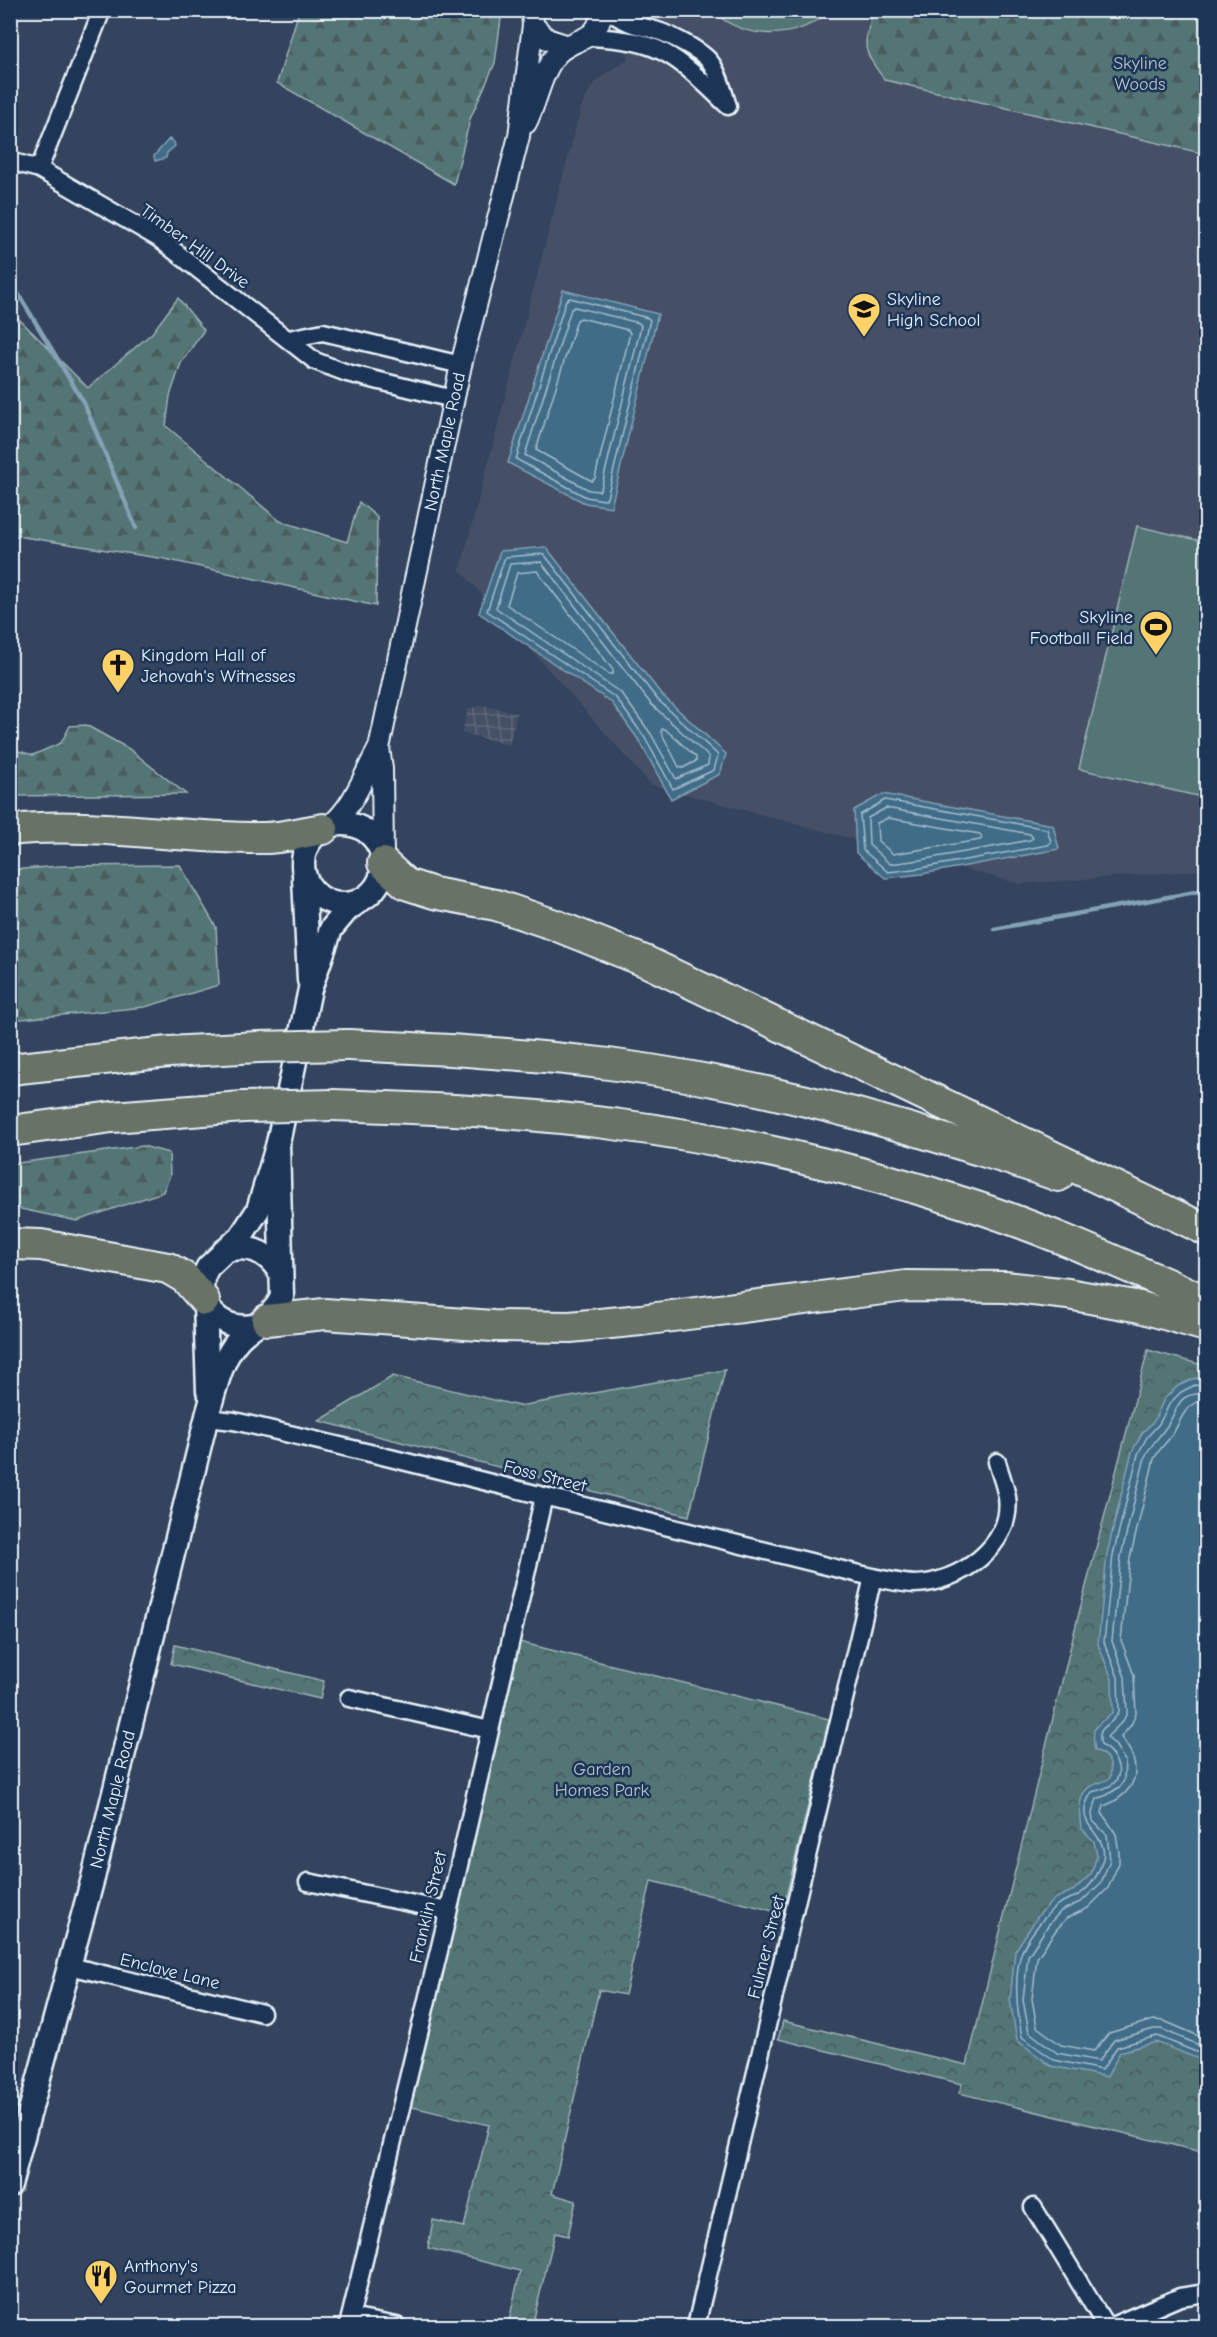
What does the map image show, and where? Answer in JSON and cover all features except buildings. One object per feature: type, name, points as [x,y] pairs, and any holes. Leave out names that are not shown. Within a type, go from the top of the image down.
[{"type":"highway","points":[[10,830],[76,828],[187,836],[264,838],[326,827]]},
{"type":"highway","points":[[383,860],[406,884],[434,893],[496,905],[555,925],[647,962],[1206,1232]]},
{"type":"highway","points":[[10,1069],[170,1052],[347,1045],[488,1052],[608,1064],[793,1097],[921,1132],[1044,1171],[1206,1232]]},
{"type":"highway","points":[[10,1131],[112,1117],[243,1107],[333,1105],[435,1108],[614,1124],[718,1142],[796,1159],[888,1181],[968,1204],[1064,1240],[1206,1301]]},
{"type":"highway","points":[[10,1244],[41,1245],[168,1268],[185,1278],[205,1301]]},
{"type":"highway","points":[[260,1323],[325,1314],[493,1326],[570,1327],[917,1287],[1005,1287],[1068,1294],[1140,1307],[1206,1326]]},
{"type":"main road","points":[[341,824],[353,825],[372,837],[383,860],[382,875],[377,886],[358,902],[345,905],[320,898],[310,888],[304,877],[302,863],[305,849],[312,838],[326,827],[341,824]]},
{"type":"main road","name":"North Maple Road","points":[[304,877],[310,989]]},
{"type":"main road","name":"North Maple Road","points":[[208,1415],[203,1277],[215,1258],[250,1225],[258,1210],[278,1143],[310,989],[331,929],[347,910],[358,902]]},
{"type":"main road","name":"North Maple Road","points":[[10,2185],[70,1966],[208,1415],[225,1359],[240,1338],[276,1310],[282,1297],[283,1284],[279,1271],[280,1166],[278,1143]]},
{"type":"main road","points":[[224,1251],[249,1248],[262,1252],[272,1260],[279,1271]]},
{"type":"main road","points":[[205,1301],[211,1313],[220,1321],[231,1326],[243,1328],[260,1323]]},
{"type":"street","points":[[39,169],[102,10]]},
{"type":"street","points":[[590,37],[597,26],[602,10]]},
{"type":"street","points":[[532,18],[548,39],[568,46],[590,37],[629,40],[652,45],[686,66],[728,106],[711,61],[677,39],[662,32],[625,22],[608,10]]},
{"type":"street","name":"North Maple Road","points":[[326,827],[342,815],[350,804],[363,784],[379,748],[453,399],[519,136],[532,18]]},
{"type":"street","name":"North Maple Road","points":[[519,136],[535,106],[553,60],[568,46]]},
{"type":"street","name":"Timber Hill Drive","points":[[10,160],[39,169],[158,238],[315,361],[347,373],[453,399]]},
{"type":"street","points":[[289,339],[323,332],[461,365]]},
{"type":"street","name":"North Maple Road","points":[[379,748],[382,768],[383,860]]},
{"type":"street","name":"Foss Street","points":[[208,1415],[873,1577],[914,1584],[952,1577],[968,1568],[992,1547],[1003,1528],[1007,1499],[997,1462]]},
{"type":"street","name":"Franklin Street","points":[[349,2322],[448,1911],[544,1496]]},
{"type":"street","name":"Fulmer Street","points":[[696,2326],[873,1577]]},
{"type":"street","points":[[349,1698],[490,1730]]},
{"type":"street","points":[[308,1882],[448,1911]]},
{"type":"street","name":"Enclave Lane","points":[[70,1966],[262,2013]]},
{"type":"street","points":[[1033,2207],[1106,2326]]},
{"type":"street","points":[[1112,2326],[1180,2297],[1206,2292]]},
{"type":"street","points":[[349,2322],[397,2326]]},
{"type":"shaded area","name":"Skyline High School","points":[[637,11],[1206,11],[1206,870],[1020,884],[651,785],[460,570],[581,107],[591,88],[601,77],[627,59]]},
{"type":"shaded area","points":[[483,705],[517,713],[509,745],[462,733],[468,709]]},
{"type":"green space","points":[[299,11],[502,11],[495,63],[470,119],[454,184],[277,83]]},
{"type":"green space","points":[[713,11],[744,11],[776,16],[797,11],[829,11],[802,28],[771,34],[739,28],[725,21]]},
{"type":"green space","name":"Skyline Woods","points":[[873,11],[1206,11],[1206,154],[885,80],[871,61],[866,47]]},
{"type":"green space","points":[[178,298],[204,330],[181,363],[170,396],[166,426],[280,521],[347,542],[359,502],[377,517],[376,606],[165,559],[11,535],[11,311],[88,388],[152,333]]},
{"type":"green space","name":"Skyline Football Field","points":[[1137,526],[1206,542],[1206,798],[1079,769]]},
{"type":"green space","points":[[86,725],[129,749],[186,794],[11,796],[11,749],[33,755],[61,743],[70,726]]},
{"type":"green space","points":[[180,865],[216,927],[219,985],[145,1007],[11,1020],[11,870],[60,866]]},
{"type":"green space","points":[[143,1146],[169,1153],[170,1175],[163,1192],[77,1221],[11,1207],[11,1164]]},
{"type":"green space","points":[[1148,1350],[1206,1366],[1206,2153],[959,2093],[962,2084],[778,2039],[783,2021],[967,2065],[1079,1613]]},
{"type":"green space","points":[[725,1370],[689,1516],[319,1421],[393,1376],[519,1406]]},
{"type":"green space","name":"Garden Homes Park","points":[[519,1642],[829,1719],[782,1913],[651,1881],[625,1995],[599,1990],[552,2194],[576,2201],[568,2236],[555,2233],[532,2326],[508,2326],[520,2271],[428,2248],[433,2220],[464,2227],[489,2125],[408,2106]]},
{"type":"green space","points":[[175,1645],[324,1681],[320,1699],[171,1664]]},
{"type":"water","points":[[169,139],[174,142],[175,146],[167,153],[166,158],[155,161],[154,156]]},
{"type":"water","points":[[563,290],[658,314],[611,507],[585,503],[508,463]]},
{"type":"water","points":[[546,547],[662,695],[726,754],[720,774],[671,799],[640,742],[612,703],[479,613],[500,551]]},
{"type":"water","points":[[883,794],[1053,825],[1059,849],[922,874],[885,878],[856,853],[854,810]]},
{"type":"water","points":[[1195,1378],[1206,1381],[1206,2062],[1156,2042],[1120,2052],[1107,2077],[1051,2066],[1017,2040],[1010,2000],[1015,1951],[1038,1916],[1054,1899],[1074,1890],[1091,1874],[1097,1856],[1094,1841],[1081,1828],[1080,1811],[1081,1799],[1086,1789],[1110,1778],[1111,1773],[1107,1758],[1095,1750],[1093,1736],[1096,1727],[1113,1712],[1112,1679],[1098,1644],[1107,1554],[1132,1452],[1142,1433],[1154,1421],[1164,1399],[1178,1386]]},
{"type":"waterway","points":[[10,280],[84,403],[136,528]]},
{"type":"waterway","points":[[994,929],[1206,890]]},
{"type":"place","name":"Skyline High School","points":[[864,338]]},
{"type":"place","name":"Skyline Football Field","points":[[1156,656]]},
{"type":"place","name":"Kingdom Hall of Jehovah's Witnesses","points":[[118,694]]},
{"type":"place","name":"Anthony's Gourmet Pizza","points":[[101,2305]]}]
